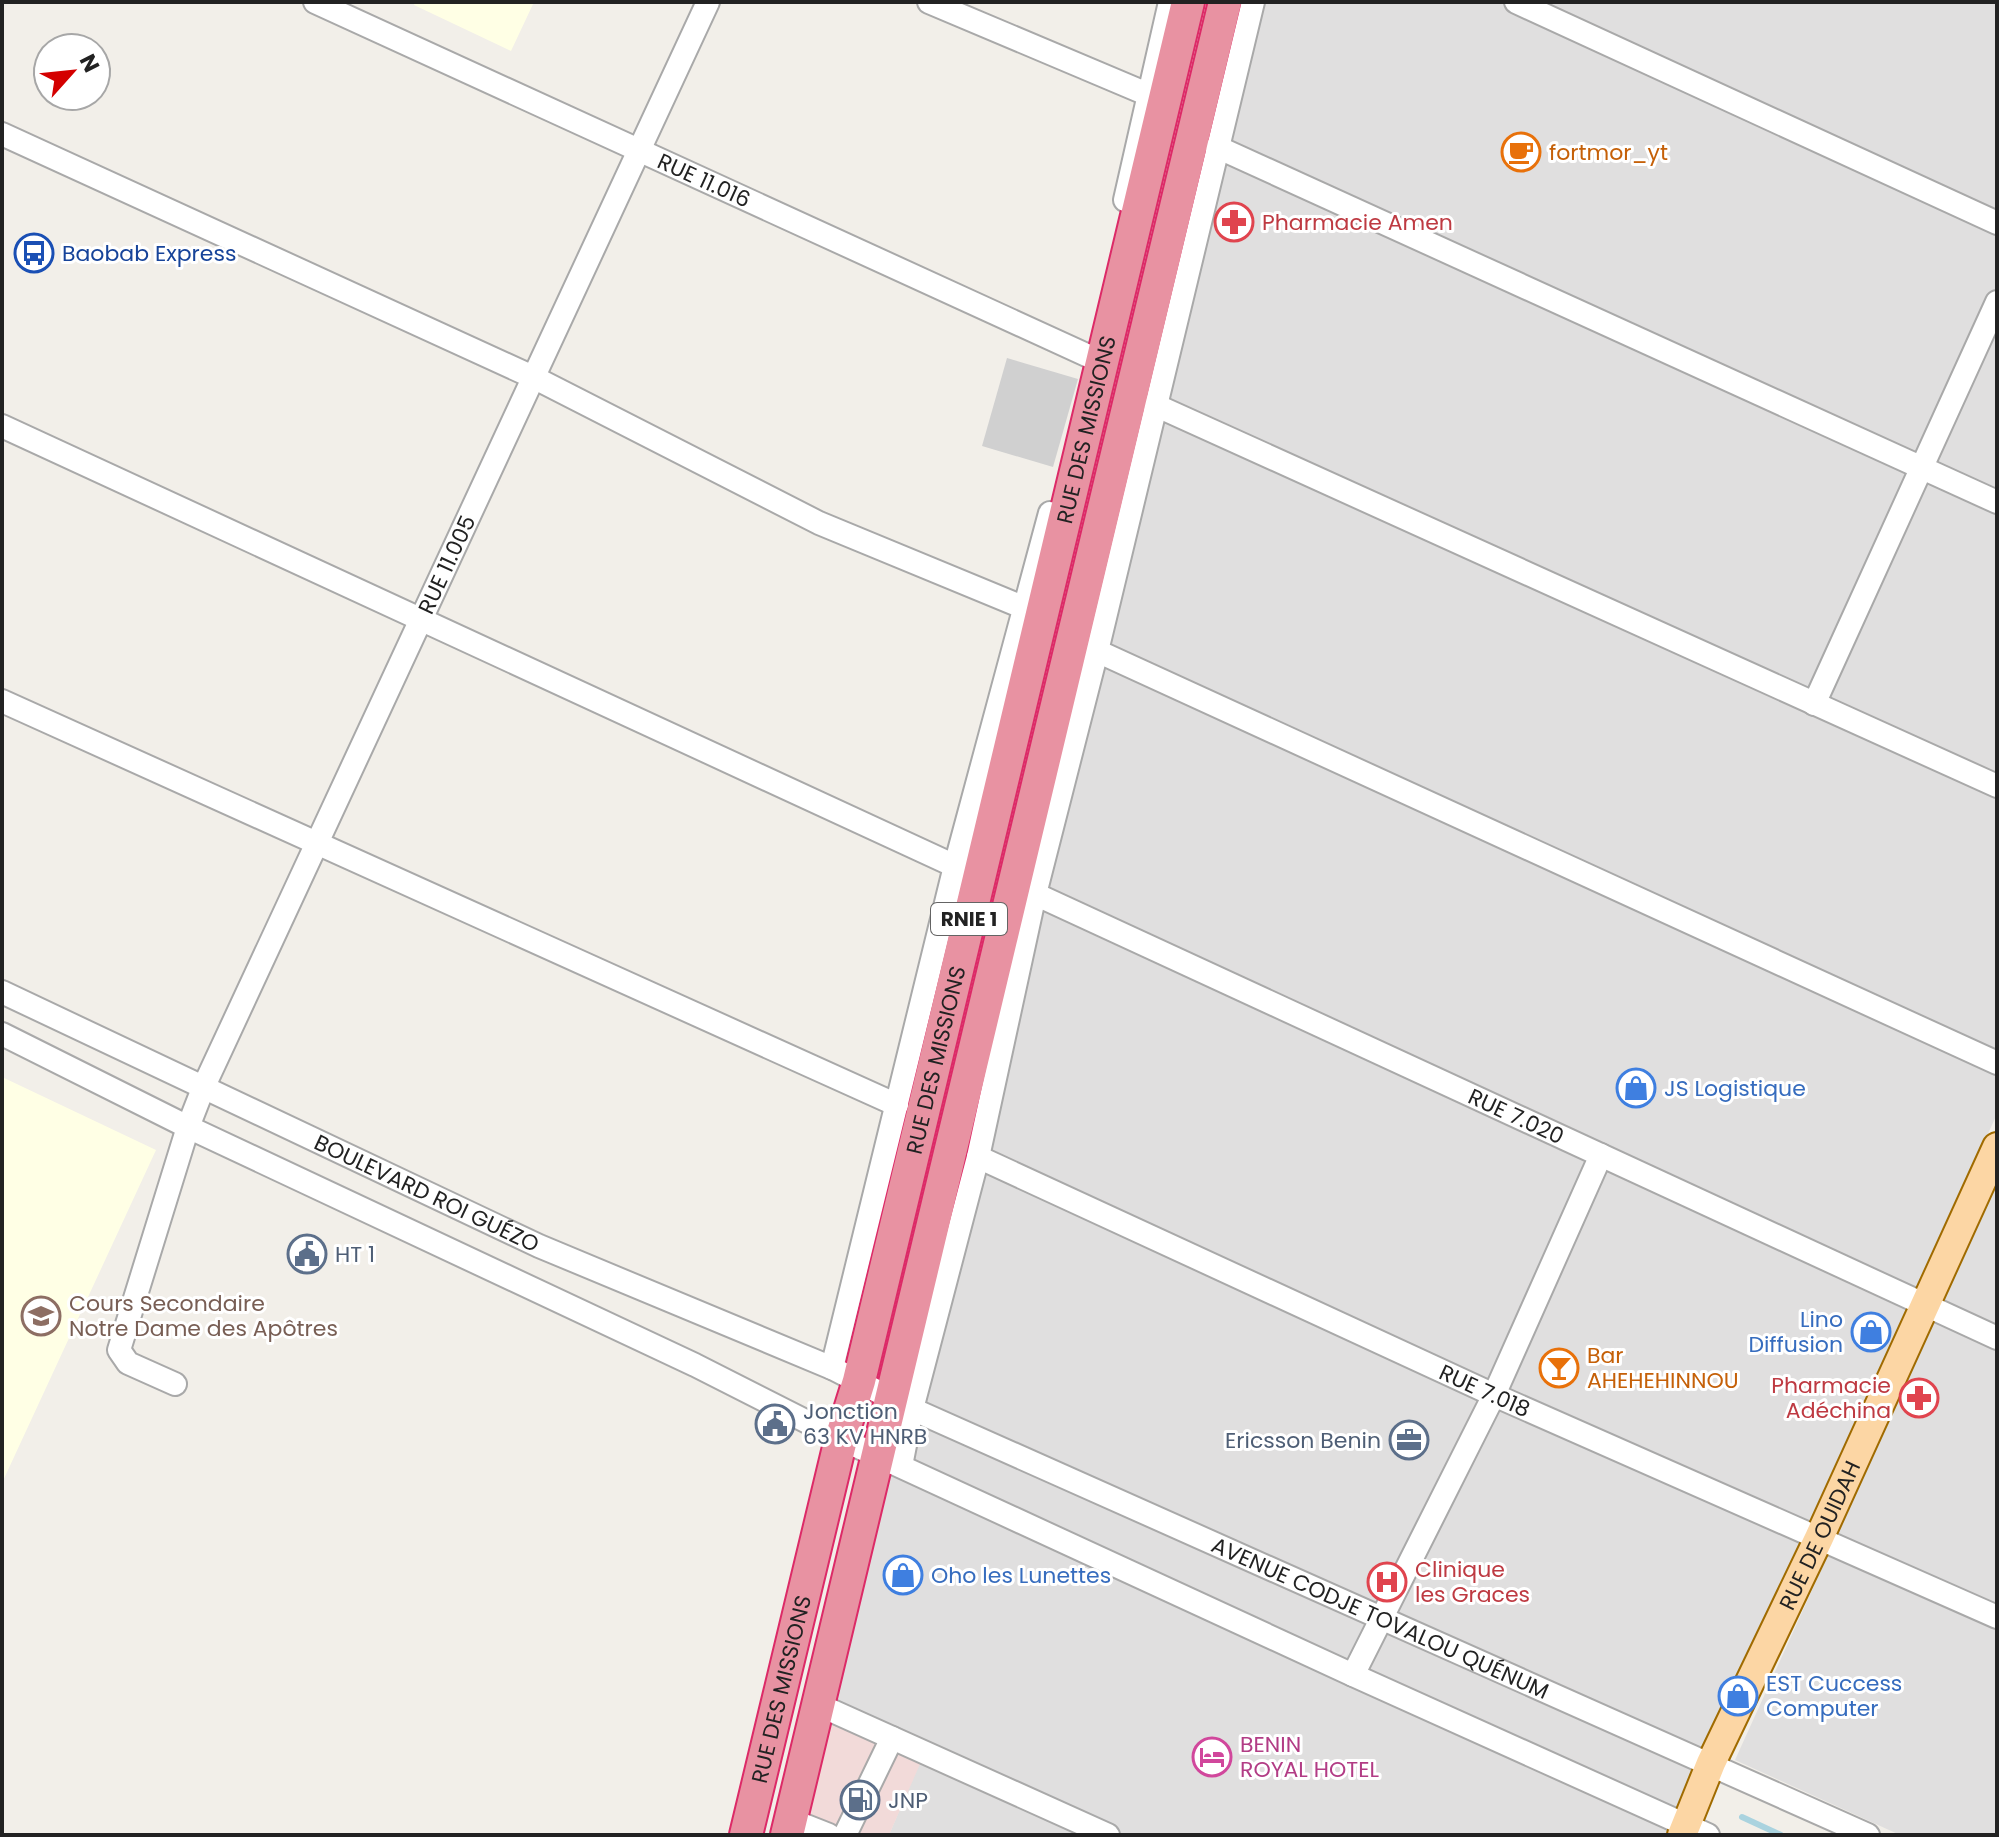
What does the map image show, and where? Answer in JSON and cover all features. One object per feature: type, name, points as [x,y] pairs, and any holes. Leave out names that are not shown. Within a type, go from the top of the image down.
[{"type":"highway","name":"RUE DES MISSIONS","points":[[746,1835],[841,1439],[846,1374],[1188,2]]},
{"type":"highway","name":"RUE DES MISSIONS","points":[[789,1827],[819,1705],[890,1461],[1225,2]]},
{"type":"main road","name":"RUE DE OUIDAH","points":[[1692,1832],[1711,1763],[1819,1538],[1997,1147]]},
{"type":"street","name":"RUE 11.016","points":[[315,2],[1093,358]]},
{"type":"street","name":"RUE 11.005","points":[[175,1384],[128,1363],[119,1350],[188,1127],[316,843],[708,2]]},
{"type":"street","points":[[929,2],[1147,94]]},
{"type":"street","points":[[846,1374],[897,1105],[955,866],[1093,358],[1147,94],[1170,2]]},
{"type":"street","points":[[902,1404],[978,1157],[1035,894],[1097,651],[1253,2]]},
{"type":"street","points":[[1516,2],[1997,223]]},
{"type":"street","points":[[2,134],[533,377],[819,523],[1025,608]]},
{"type":"street","points":[[1217,147],[1997,502]]},
{"type":"street","points":[[1814,704],[1997,302]]},
{"type":"street","points":[[1155,405],[1997,786]]},
{"type":"street","points":[[2,426],[955,866]]},
{"type":"street","points":[[1097,651],[1997,1063]]},
{"type":"street","points":[[2,701],[897,1105]]},
{"type":"street","name":"RUE 7.020","points":[[1035,894],[1997,1338]]},
{"type":"street","name":"BOULEVARD ROI GUÉZO","points":[[2,992],[539,1246],[846,1374],[902,1404]]},
{"type":"street","name":"BOULEVARD ROI GUÉZO","points":[[2,1034],[188,1127],[695,1365],[890,1461]]},
{"type":"street","points":[[1353,1675],[1494,1395],[1601,1155]]},
{"type":"street","name":"RUE 7.018","points":[[978,1157],[1494,1395],[1997,1617]]},
{"type":"street","name":"AVENUE CODJE TOVALOU QUÉNUM","points":[[902,1404],[1868,1835]]},
{"type":"street","points":[[890,1461],[1692,1832]]},
{"type":"street","points":[[819,1705],[1108,1835]]},
{"type":"street","points":[[845,1835],[892,1738]]},
{"type":"street","points":[[789,1827],[829,1835]]},
{"type":"shaded area","points":[[415,2],[534,2],[511,51],[414,5]]},
{"type":"shaded area","points":[[1238,2],[1997,2],[1997,1114],[1667,1835],[889,1835],[919,1764],[828,1721]]},
{"type":"shaded area","points":[[1007,358],[1078,379],[1053,467],[982,446]]},
{"type":"shaded area","name":"Cours Secondaire Notre Dame des Apôtres","points":[[2,1077],[156,1150],[2,1483]]},
{"type":"shaded area","points":[[1997,1182],[1997,1835],[1900,1835],[1735,1760]]},
{"type":"shaded area","points":[[828,1721],[920,1764],[889,1835],[805,1835]]},
{"type":"waterway","points":[[1742,1817],[1781,1835]]},
{"type":"place","name":"fortmor_yt","points":[[1521,152]]},
{"type":"place","name":"Pharmacie Amen","points":[[1234,222]]},
{"type":"place","name":"Baobab Express","points":[[34,253]]},
{"type":"place","name":"JS Logistique","points":[[1636,1088]]},
{"type":"place","name":"HT 1","points":[[307,1254]]},
{"type":"place","name":"Cours Secondaire Notre Dame des Apôtres","points":[[41,1316]]},
{"type":"place","name":"Lino Diffusion","points":[[1871,1332]]},
{"type":"place","name":"Bar AHEHEHINNOU","points":[[1559,1368]]},
{"type":"place","name":"Pharmacie Adéchina","points":[[1919,1398]]},
{"type":"place","name":"Jonction 63 KV HNRB","points":[[775,1424]]},
{"type":"place","name":"Ericsson Benin","points":[[1409,1440]]},
{"type":"place","name":"Oho les Lunettes","points":[[903,1575]]},
{"type":"place","name":"Clinique les Graces","points":[[1387,1582]]},
{"type":"place","name":"EST Cuccess Computer","points":[[1738,1696]]},
{"type":"place","name":"BENIN ROYAL HOTEL","points":[[1212,1757]]},
{"type":"place","name":"JNP","points":[[860,1800]]}]
